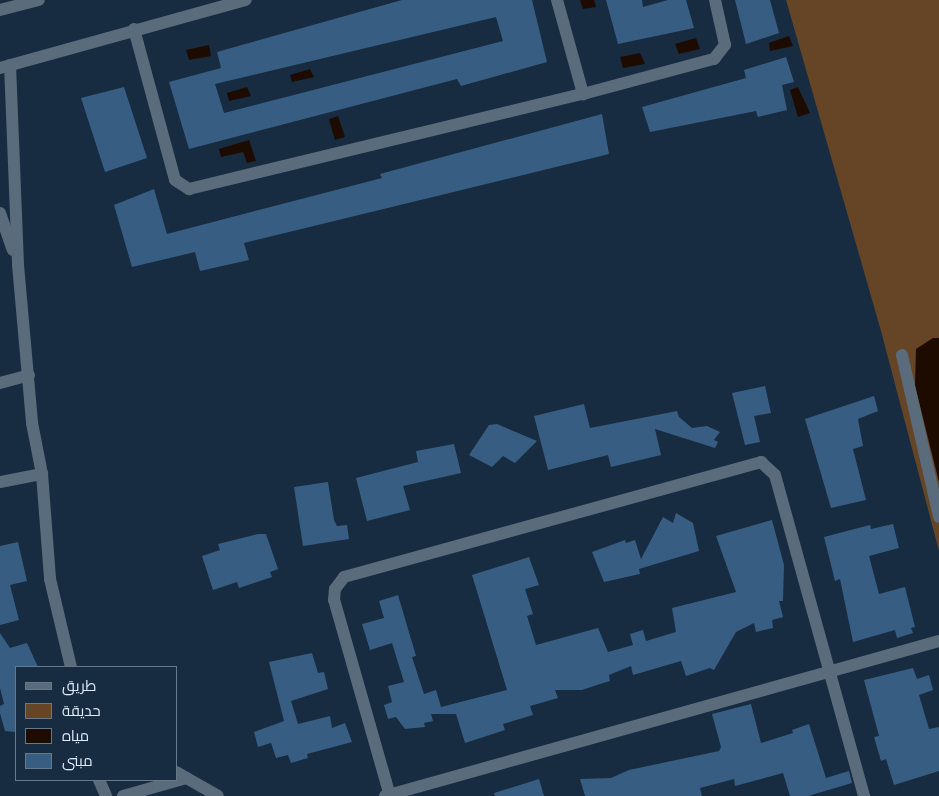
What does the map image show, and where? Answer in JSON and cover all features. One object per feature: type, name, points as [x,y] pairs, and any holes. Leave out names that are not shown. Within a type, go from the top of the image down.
[{"type":"street","points":[[0,10],[38,0]]},
{"type":"street","points":[[71,666],[50,580],[42,474],[32,423],[18,265],[5,66],[134,29],[246,0]]},
{"type":"street","points":[[557,0],[583,94]]},
{"type":"street","points":[[134,29],[175,180],[186,189],[583,94],[719,56],[725,40],[715,0]]},
{"type":"street","points":[[0,212],[18,265]]},
{"type":"street","points":[[902,356],[939,517]]},
{"type":"street","points":[[0,383],[29,375]]},
{"type":"street","points":[[864,796],[830,669],[775,474],[761,462],[358,571],[338,582],[334,600],[388,795],[830,669],[939,641]]},
{"type":"street","points":[[0,482],[42,474]]},
{"type":"street","points":[[181,775],[218,796]]},
{"type":"street","points":[[99,781],[106,796]]},
{"type":"street","points":[[123,796],[164,781]]},
{"type":"green space","points":[[786,0],[939,0],[939,551],[881,331]]},
{"type":"water","points":[[580,0],[594,0],[596,7],[583,9]]},
{"type":"water","points":[[789,36],[793,46],[770,51],[769,43]]},
{"type":"water","points":[[696,38],[700,49],[679,54],[675,44]]},
{"type":"water","points":[[209,45],[211,56],[189,60],[186,50]]},
{"type":"water","points":[[640,53],[645,64],[623,68],[620,57]]},
{"type":"water","points":[[310,69],[314,77],[292,82],[290,75]]},
{"type":"water","points":[[247,87],[251,96],[229,101],[227,93]]},
{"type":"water","points":[[798,87],[810,113],[798,117],[790,90]]},
{"type":"water","points":[[338,116],[345,137],[335,140],[329,119]]},
{"type":"water","points":[[249,140],[256,161],[247,163],[243,152],[221,157],[219,149]]},
{"type":"water","points":[[933,338],[939,338],[939,482],[915,386],[916,349]]},
{"type":"building","points":[[402,0],[532,0],[547,62],[461,86],[457,79],[189,149],[169,82],[221,68],[217,52]],"holes":[[[496,17],[503,41],[224,113],[215,84]]]},
{"type":"building","points":[[606,0],[642,0],[643,7],[668,0],[686,0],[694,28],[618,44]]},
{"type":"building","points":[[735,0],[770,0],[779,33],[746,44]]},
{"type":"building","points":[[786,57],[794,82],[782,85],[787,110],[758,117],[756,111],[650,132],[642,107],[746,78],[744,70]]},
{"type":"building","points":[[124,87],[147,158],[105,172],[81,98]]},
{"type":"building","points":[[602,114],[609,154],[244,243],[249,260],[200,271],[195,252],[132,267],[114,205],[154,189],[167,234],[382,178],[380,174]]},
{"type":"building","points":[[765,386],[771,413],[754,416],[760,442],[745,445],[732,393]]},
{"type":"building","points":[[874,396],[878,411],[858,419],[863,446],[853,449],[866,500],[831,508],[805,419]]},
{"type":"building","points":[[584,404],[590,428],[677,411],[679,417],[692,428],[707,426],[720,432],[714,440],[718,442],[715,448],[655,429],[661,455],[611,467],[608,455],[548,470],[534,416]]},
{"type":"building","points":[[497,424],[537,441],[515,463],[503,456],[492,467],[469,455],[489,425]]},
{"type":"building","points":[[454,444],[461,473],[403,486],[410,510],[367,521],[356,478],[418,462],[416,451]]},
{"type":"building","points":[[328,482],[334,520],[337,526],[347,525],[349,539],[303,546],[294,487]]},
{"type":"building","points":[[676,513],[693,523],[699,551],[639,569],[640,574],[604,582],[592,552],[625,540],[626,543],[635,540],[641,559],[663,517],[673,523]]},
{"type":"building","points":[[772,520],[784,565],[783,601],[779,601],[783,617],[772,620],[773,628],[756,632],[754,623],[736,632],[714,670],[710,668],[686,676],[681,661],[633,675],[631,666],[609,675],[610,681],[582,690],[555,690],[558,698],[530,706],[533,715],[503,724],[505,730],[465,743],[456,714],[431,714],[433,721],[424,723],[425,727],[405,729],[396,717],[388,719],[384,705],[392,702],[388,686],[404,682],[392,643],[370,650],[362,624],[384,618],[379,601],[398,595],[416,656],[412,657],[424,694],[436,690],[441,707],[507,690],[472,575],[529,557],[539,585],[525,589],[533,614],[527,616],[536,645],[598,628],[608,652],[633,645],[630,634],[643,630],[646,641],[676,632],[672,608],[736,592],[716,536]]},
{"type":"building","points":[[893,524],[899,548],[869,556],[879,594],[905,587],[915,627],[911,628],[913,633],[897,638],[895,630],[853,642],[840,579],[835,581],[824,537],[870,525],[871,529]]},
{"type":"building","points":[[258,534],[266,534],[278,569],[270,572],[272,577],[239,588],[237,582],[213,590],[202,556],[220,550],[218,544]]},
{"type":"building","points":[[18,542],[27,581],[10,585],[19,620],[0,625],[0,546]]},
{"type":"building","points":[[0,633],[10,648],[27,643],[38,666],[15,666],[15,732],[5,731],[0,713],[0,706],[4,704],[0,688]]},
{"type":"building","points":[[312,653],[318,673],[324,672],[328,689],[291,701],[298,724],[330,716],[332,728],[345,723],[352,742],[307,754],[308,758],[291,763],[288,755],[276,758],[271,743],[258,747],[254,732],[284,721],[269,662]]},
{"type":"building","points":[[913,668],[917,679],[929,675],[933,690],[919,695],[929,729],[939,727],[939,771],[894,785],[886,759],[881,761],[874,737],[879,736],[864,680]]},
{"type":"building","points":[[751,704],[761,743],[793,733],[792,730],[809,724],[826,778],[849,771],[852,783],[808,796],[790,796],[783,773],[735,786],[734,779],[700,788],[702,796],[585,796],[580,779],[611,778],[629,770],[719,751],[721,747],[712,714]]},
{"type":"building","points":[[539,779],[544,796],[495,796],[494,793]]}]
